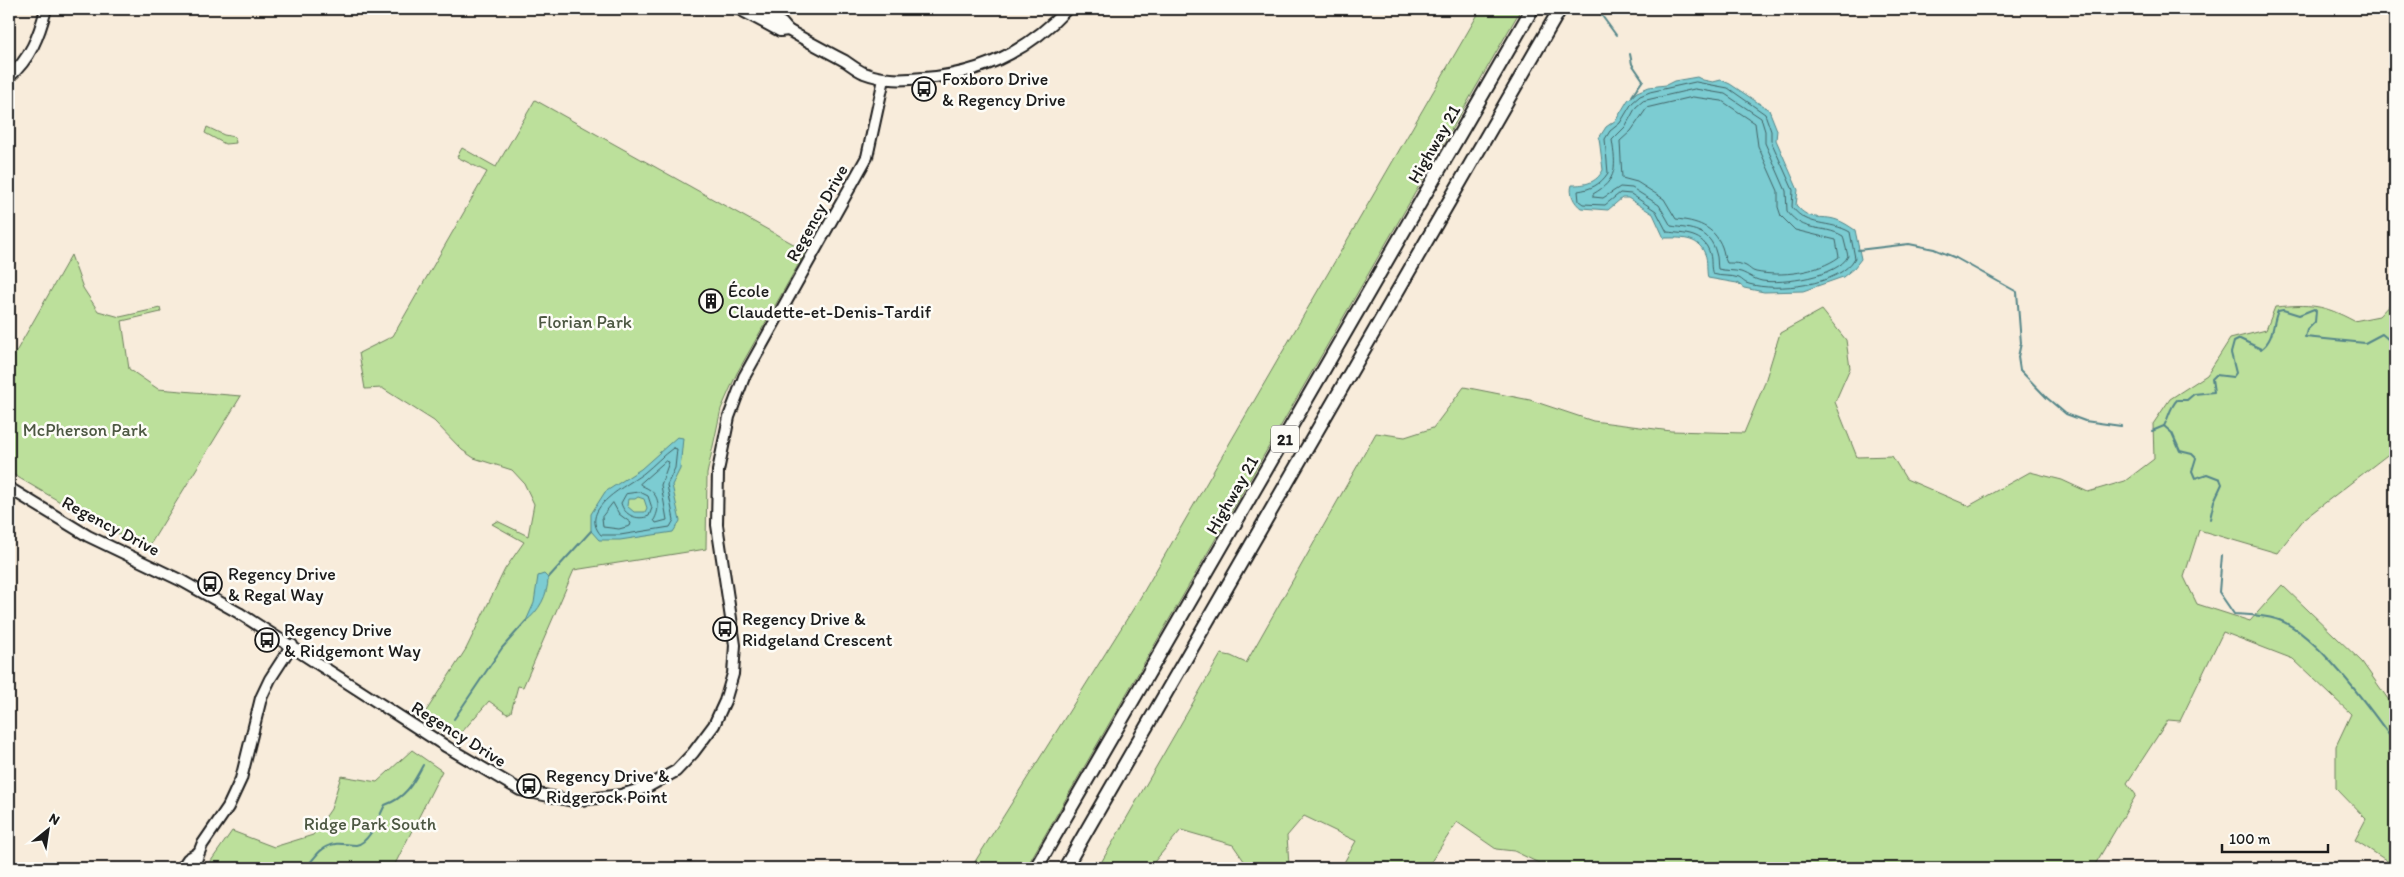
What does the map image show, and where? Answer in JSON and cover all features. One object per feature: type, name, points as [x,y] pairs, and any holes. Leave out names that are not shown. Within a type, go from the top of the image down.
[{"type":"main road","name":"Highway 21","points":[[1036,868],[1532,9]]},
{"type":"main road","name":"21","points":[[1064,868],[1560,9]]},
{"type":"street","points":[[9,77],[19,68],[33,48],[46,9]]},
{"type":"street","points":[[739,9],[780,31],[788,30]]},
{"type":"street","points":[[758,9],[782,23],[788,30],[863,72],[884,79],[903,81],[951,76],[990,65],[1030,43],[1051,26],[1067,9]]},
{"type":"street","points":[[847,63],[919,79]]},
{"type":"street","name":"Regency Drive","points":[[9,488],[88,536],[199,590],[292,645],[447,747],[520,790],[573,802],[621,795],[647,787],[676,770],[693,753],[714,725],[725,701],[733,674],[734,645],[732,616],[717,525],[718,472],[729,417],[744,377],[867,157],[884,79]]},
{"type":"street","points":[[193,868],[198,853],[235,794],[241,779],[261,698],[270,679],[292,645]]},
{"type":"street","points":[[182,868],[188,859],[198,853]]},
{"type":"green space","points":[[1481,9],[1521,9],[1026,868],[971,868],[1140,598]]},
{"type":"green space","name":"Florian Park","points":[[535,100],[806,251],[737,373],[721,409],[707,474],[706,549],[574,570],[523,687],[518,686],[511,712],[507,714],[489,701],[455,740],[433,726],[423,716],[466,649],[505,569],[524,542],[492,524],[497,521],[528,536],[534,504],[524,483],[512,470],[474,458],[462,450],[434,421],[382,388],[365,389],[359,353],[393,336],[487,172],[457,157],[462,148],[496,167]]},
{"type":"green space","points":[[207,127],[224,135],[235,137],[236,143],[225,144],[205,133]]},
{"type":"green space","name":"McPherson Park","points":[[71,255],[83,288],[98,311],[120,317],[160,308],[161,312],[122,321],[129,369],[158,389],[241,396],[148,548],[98,524],[9,472],[9,364]]},
{"type":"green space","points":[[2395,299],[2395,449],[2304,519],[2277,553],[2199,530],[2184,577],[2197,604],[2250,621],[2282,585],[2362,662],[2395,709],[2395,866],[2355,840],[2366,819],[2336,788],[2336,746],[2351,714],[2293,659],[2223,632],[2180,721],[2168,720],[2127,783],[2136,795],[2093,868],[1549,868],[1514,851],[1496,849],[1457,822],[1427,868],[1341,868],[1356,841],[1304,816],[1287,836],[1289,865],[1287,868],[1249,868],[1233,845],[1181,830],[1149,868],[1098,868],[1221,654],[1231,656],[1246,663],[1376,433],[1405,437],[1433,428],[1464,387],[1530,400],[1593,421],[1671,431],[1744,433],[1764,385],[1780,333],[1822,310],[1846,340],[1850,368],[1835,402],[1857,457],[1892,456],[1906,479],[1969,506],[2030,472],[2062,480],[2088,492],[2125,481],[2154,459],[2153,424],[2170,399],[2207,375],[2230,339],[2266,330],[2275,307],[2316,306],[2333,311],[2354,321],[2379,316]]},
{"type":"green space","name":"Ridge Park South","points":[[412,750],[442,771],[393,868],[206,868],[232,831],[274,847],[313,835],[331,809],[341,776],[377,782]]},
{"type":"water","points":[[1697,77],[1713,82],[1721,80],[1730,84],[1769,110],[1777,130],[1776,140],[1798,190],[1796,205],[1806,214],[1831,218],[1855,230],[1861,259],[1843,277],[1803,291],[1764,292],[1744,288],[1737,283],[1708,278],[1706,257],[1698,244],[1688,239],[1664,238],[1653,214],[1628,198],[1622,198],[1608,210],[1581,208],[1576,203],[1572,194],[1572,185],[1590,182],[1597,178],[1603,170],[1599,138],[1606,127],[1616,120],[1628,100],[1637,92],[1649,87],[1666,85],[1674,81]]},
{"type":"water","points":[[677,437],[683,438],[680,469],[672,485],[680,521],[673,532],[620,540],[599,540],[591,531],[591,514],[605,492],[641,469]],"holes":[[[638,497],[644,499],[647,508],[645,512],[634,512],[627,506],[628,499]]]},
{"type":"water","points":[[544,574],[548,578],[548,584],[544,596],[539,607],[526,621],[534,603],[538,576]]},
{"type":"waterway","points":[[1597,9],[1616,35]]},
{"type":"waterway","points":[[1630,54],[1632,64],[1643,80],[1632,96]]},
{"type":"waterway","points":[[1858,250],[1909,244],[1934,249],[1956,258],[2017,292],[2021,343],[2018,357],[2020,370],[2047,398],[2066,414],[2085,421],[2121,426]]},
{"type":"waterway","points":[[2164,426],[2177,400],[2187,400],[2194,394],[2214,392],[2212,379],[2216,375],[2233,377],[2236,373],[2231,353],[2234,342],[2240,339],[2261,349],[2266,345],[2271,336],[2278,311],[2283,310],[2299,315],[2314,309],[2316,311],[2315,322],[2307,330],[2305,337],[2365,343],[2382,334],[2389,340],[2389,350],[2395,352]]},
{"type":"waterway","points":[[2164,426],[2172,433],[2180,451],[2192,454],[2196,458],[2192,471],[2195,478],[2207,474],[2220,479],[2222,484],[2214,501],[2210,519]]},
{"type":"waterway","points":[[2152,431],[2164,426]]},
{"type":"waterway","points":[[548,578],[591,531]]},
{"type":"waterway","points":[[2222,555],[2219,592],[2234,614],[2276,619],[2291,626],[2307,638],[2324,654],[2357,692],[2395,743]]},
{"type":"waterway","points":[[454,719],[502,648],[526,621]]},
{"type":"waterway","points":[[304,868],[320,851],[330,845],[356,845],[366,839],[385,805],[408,790],[423,765]]},
{"type":"place","name":"Foxboro Drive & Regency Drive","points":[[924,89]]},
{"type":"place","name":"École Claudette-et-Denis-Tardif","points":[[711,301]]},
{"type":"place","name":"Regency Drive & Regal Way","points":[[210,584]]},
{"type":"place","name":"Regency Drive & Ridgeland Crescent","points":[[725,629]]},
{"type":"place","name":"Regency Drive & Ridgemont Way","points":[[267,640]]},
{"type":"place","name":"Regency Drive & Ridgerock Point","points":[[529,786]]}]
